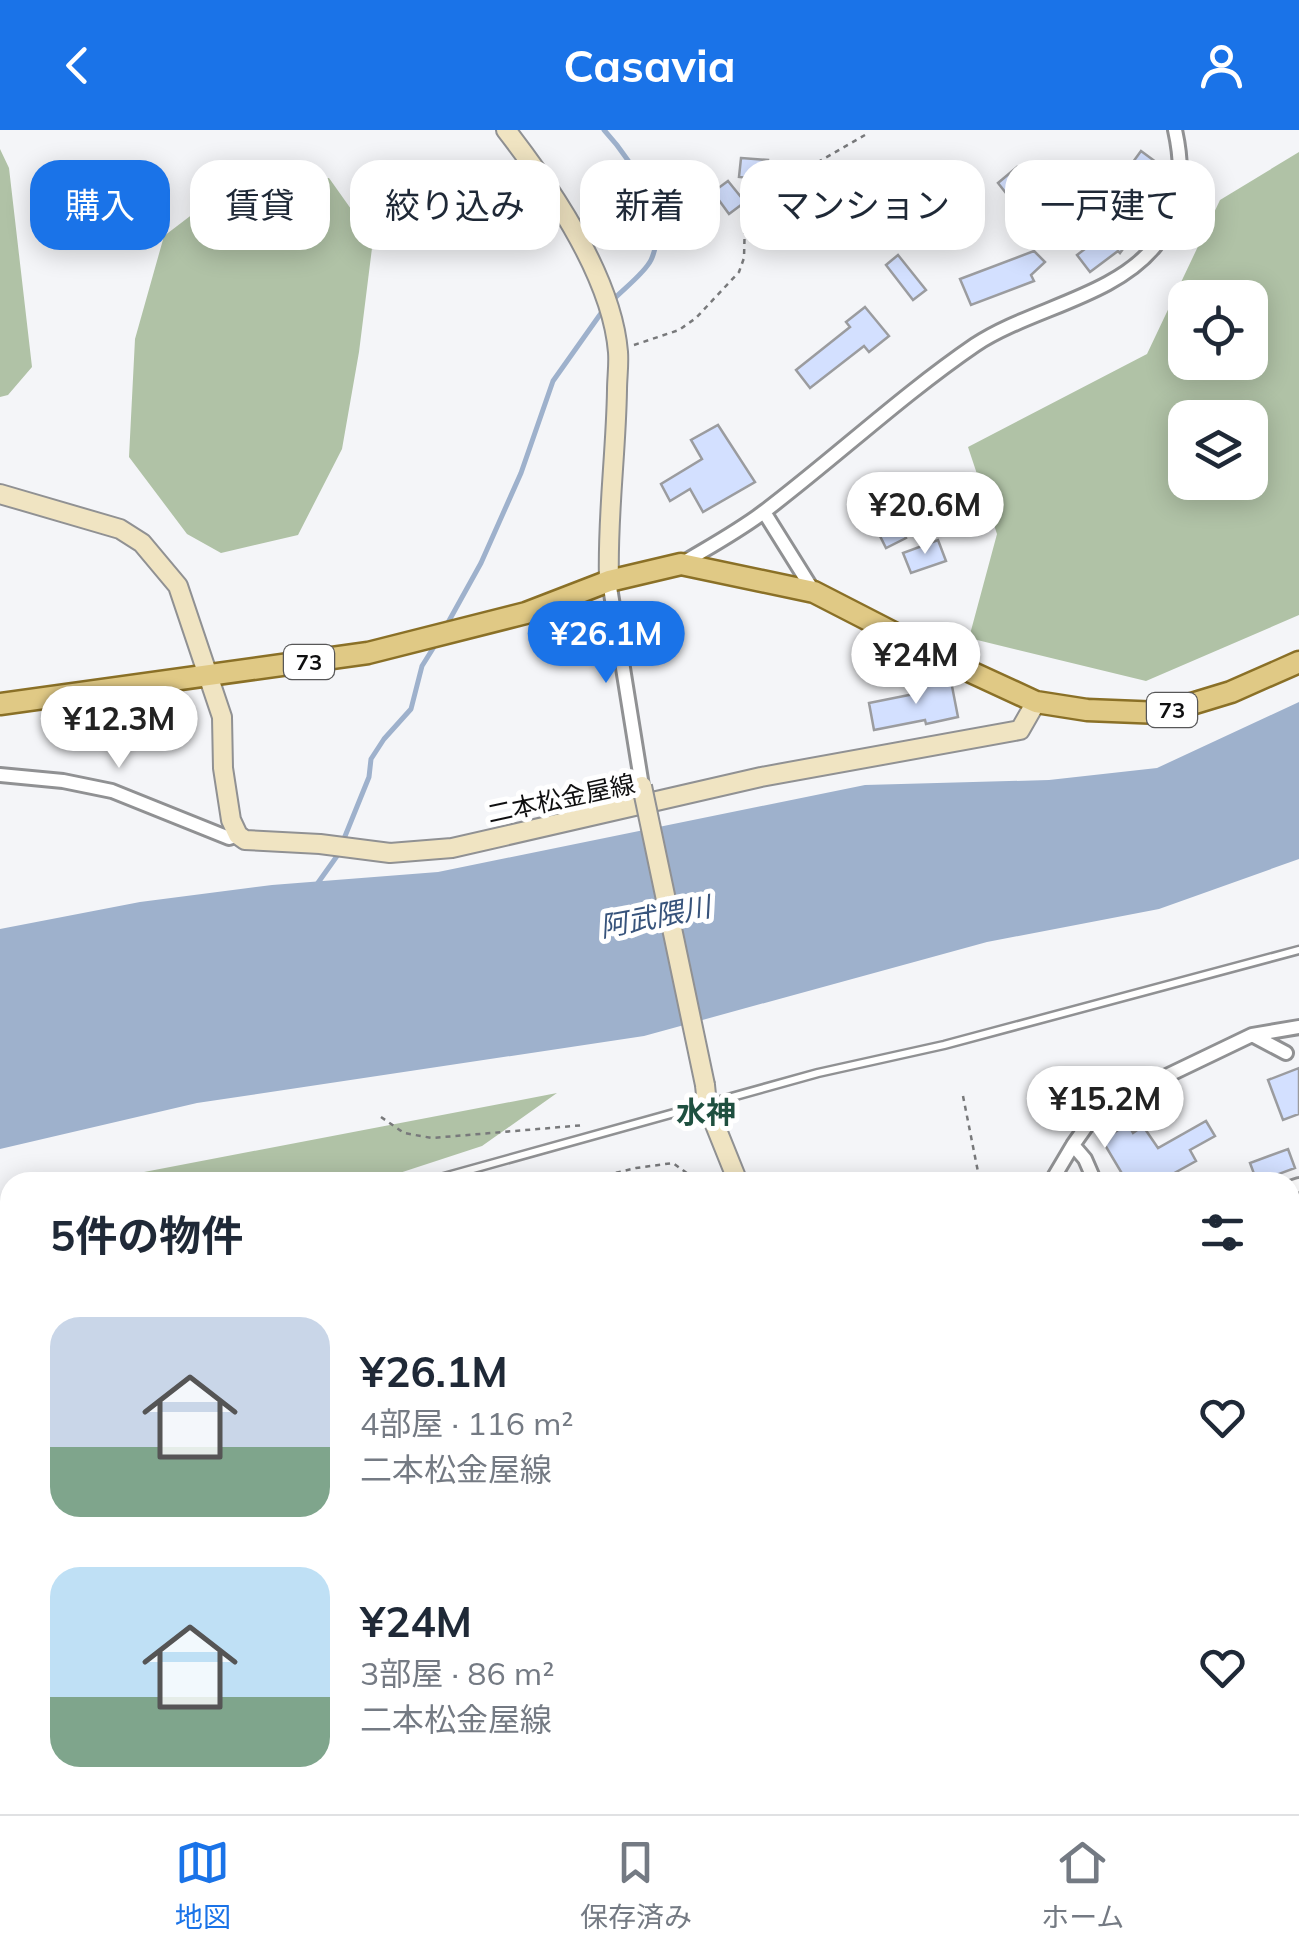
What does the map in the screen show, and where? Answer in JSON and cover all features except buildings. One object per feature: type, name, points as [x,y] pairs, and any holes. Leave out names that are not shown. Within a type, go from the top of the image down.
[{"type":"main road","name":"73","points":[[0,704],[368,652],[526,613],[609,580],[681,564],[814,592],[1036,702],[1087,710],[1162,713],[1231,692],[1299,662]]},
{"type":"street","points":[[506,130],[585,248],[608,309],[618,350],[617,430],[608,528],[609,580],[642,786],[708,1105],[734,1172]]},
{"type":"street","points":[[681,564],[764,512],[978,343],[1142,261],[1167,226],[1181,183],[1182,165],[1175,130]]},
{"type":"street","points":[[0,494],[120,528],[142,543],[178,586],[222,718],[228,806],[238,835],[229,838],[112,791],[0,775]]},
{"type":"street","points":[[764,512],[814,592]]},
{"type":"street","name":"二本松金屋線","points":[[238,835],[254,842],[320,844],[390,853],[452,848],[761,776],[1020,730],[1036,702]]},
{"type":"street","points":[[1057,1172],[1090,1121],[1130,1094],[1252,1035],[1299,1027]]},
{"type":"street","points":[[1252,1035],[1286,1053]]},
{"type":"street","points":[[1072,1145],[1085,1159],[1090,1172]]},
{"type":"lane","points":[[462,1172],[818,1072],[944,1045],[1299,950]]},
{"type":"path","points":[[618,350],[679,330],[696,318],[739,272],[744,258],[745,218],[756,198],[866,135]]},
{"type":"path","points":[[962,1096],[978,1172]]},
{"type":"path","points":[[381,1117],[411,1136],[432,1138],[596,1124],[604,1132]]},
{"type":"path","points":[[619,1172],[673,1164],[685,1172]]},
{"type":"green space","points":[[0,149],[9,168],[32,367],[8,395],[0,397]]},
{"type":"green space","points":[[1299,152],[1299,615],[1146,681],[969,638],[997,534],[968,447],[1147,354],[1168,310],[1168,380],[1268,380],[1268,280],[1182,280],[1196,250],[1215,250],[1215,211],[1220,200]]},
{"type":"green space","points":[[330,179],[350,208],[350,250],[372,250],[342,449],[298,535],[221,553],[187,534],[129,457],[135,339],[160,250],[170,250],[170,231],[190,216],[190,250],[330,250]]},
{"type":"green space","points":[[557,1093],[482,1146],[403,1172],[144,1172]]},
{"type":"water","name":"阿武隈川","points":[[1299,702],[1299,859],[1159,909],[987,942],[644,1036],[197,1103],[0,1149],[0,929],[140,902],[272,885],[438,872],[865,785],[1049,780],[1157,768]]},
{"type":"waterway","points":[[604,130],[645,191],[652,209],[656,244],[651,260],[612,301]]},
{"type":"waterway","points":[[445,628],[481,563],[521,473],[553,381],[604,309]]},
{"type":"waterway","points":[[315,887],[337,856],[369,777],[371,759],[411,709],[422,666],[437,642]]},
{"type":"district","name":"水神","points":[[706,1112]]}]
